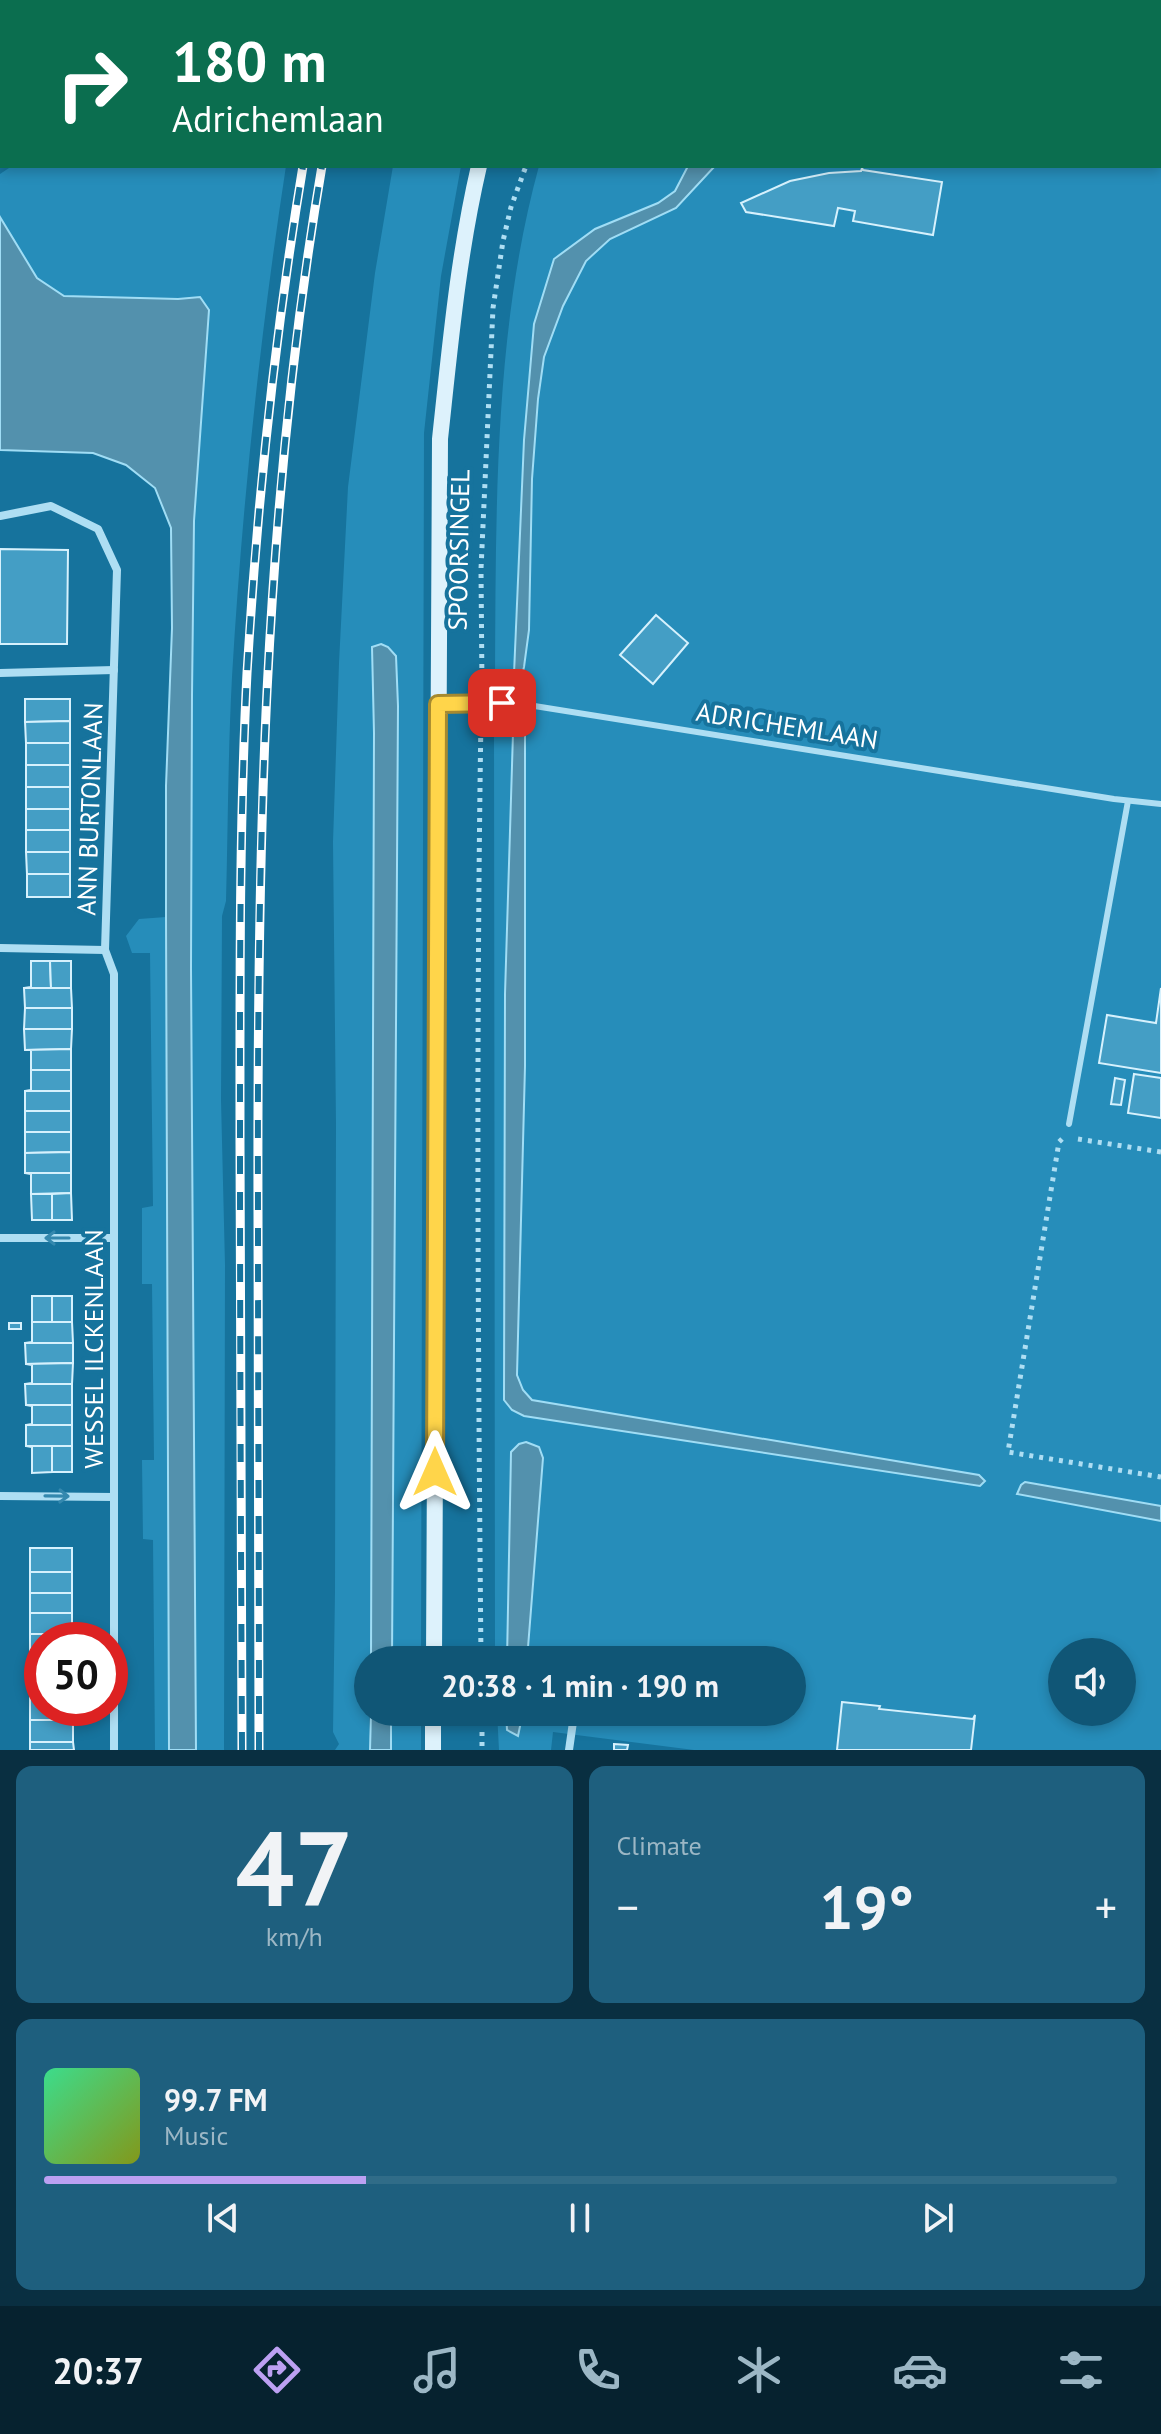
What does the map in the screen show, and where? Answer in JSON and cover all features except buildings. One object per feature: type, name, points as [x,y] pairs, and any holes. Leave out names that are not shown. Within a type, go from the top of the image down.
[{"type":"main road","name":"SPOORSINGEL","points":[[434,1646],[440,439],[455,296],[479,168]]},
{"type":"main road","points":[[433,1726],[433,1750]]},
{"type":"street","name":"ANN BURTONLAAN","points":[[0,516],[51,506],[98,529],[117,570],[105,950]]},
{"type":"street","name":"ANN BURTONLAAN","points":[[0,673],[114,670]]},
{"type":"street","points":[[0,948],[105,950]]},
{"type":"street","name":"WESSEL ILCKENLAAN","points":[[105,950],[114,974],[114,1750]]},
{"type":"street","points":[[0,1238],[114,1238]]},
{"type":"street","points":[[0,1496],[114,1497]]},
{"type":"street","points":[[569,1750],[572,1726]]},
{"type":"lane","name":"ADRICHEMLAAN","points":[[438,704],[522,704],[1161,804]]},
{"type":"lane","points":[[1069,1124],[1128,801]]},
{"type":"path","name":"SPOORSINGEL","points":[[481,1646],[477,1142],[482,554],[493,308],[503,241],[525,168]]},
{"type":"path","points":[[1161,1152],[1065,1137],[1059,1142],[1008,1452],[1161,1477]]},
{"type":"path","points":[[482,1726],[482,1750]]},
{"type":"shaded area","points":[[9,168],[286,168],[260,357],[241,549],[231,705],[226,901],[222,916],[224,1750],[196,1750],[192,695],[194,521],[209,310],[200,297],[64,296],[37,278],[0,217],[0,174]]},
{"type":"shaded area","points":[[393,168],[461,168],[441,276],[424,433],[421,1646],[392,1646],[398,706],[372,647],[371,1646],[354,1646],[354,1726],[369,1726],[370,1750],[335,1750],[339,1744],[333,1732],[336,1124],[333,842],[348,487],[375,273]]},
{"type":"shaded area","points":[[539,168],[687,168],[675,191],[658,203],[595,229],[554,259],[534,324],[524,440],[514,651],[537,346],[565,268],[673,199],[697,168],[1161,168],[1161,1750],[694,1750],[553,1732],[551,1750],[499,1750],[498,1726],[507,1726],[507,1730],[507,1726],[806,1726],[806,1646],[512,1646],[520,1444],[511,1452],[510,1460],[507,1646],[495,1646],[494,722],[514,722],[517,725],[513,733],[505,994],[504,1399],[512,1410],[520,684],[508,678],[495,678],[500,420],[513,291]]},
{"type":"shaded area","points":[[687,168],[713,168],[676,208],[610,239],[586,261],[563,306],[544,357],[532,479],[529,630],[521,679],[514,674],[524,440],[534,324],[554,259],[595,229],[658,203],[675,191]]},
{"type":"shaded area","points":[[0,217],[37,278],[64,296],[200,297],[209,310],[194,521],[192,695],[196,1750],[169,1750],[166,786],[172,628],[171,528],[155,488],[126,465],[93,453],[0,450]]},
{"type":"shaded area","points":[[381,644],[396,656],[398,706],[392,1646],[371,1646],[372,647]]},
{"type":"shaded area","points":[[517,725],[525,728],[525,1066],[517,1375],[523,1390],[532,1400],[979,1475],[985,1481],[980,1486],[524,1416],[512,1410],[504,1400],[505,994],[513,733]]},
{"type":"shaded area","points":[[166,917],[169,1750],[155,1750],[153,1540],[143,1539],[142,1460],[154,1460],[152,1284],[142,1284],[142,1208],[153,1206],[150,953],[132,953],[126,936],[139,919]]},
{"type":"shaded area","points":[[526,1442],[539,1447],[543,1458],[528,1646],[507,1646],[511,1452]]},
{"type":"shaded area","points":[[1025,1482],[1161,1506],[1161,1521],[1017,1494]]},
{"type":"shaded area","points":[[371,1726],[391,1726],[391,1750],[370,1750]]},
{"type":"shaded area","points":[[391,1726],[421,1726],[421,1750],[391,1750]]},
{"type":"shaded area","points":[[507,1726],[520,1726],[518,1736],[507,1730]]},
{"type":"railway","points":[[242,1750],[240,967],[244,732],[251,609],[268,419],[303,168]]},
{"type":"railway","points":[[259,1750],[258,1083],[267,689],[287,428],[302,297],[322,168]]},
{"type":"route","points":[[435,1472],[438,704],[502,703]]}]
